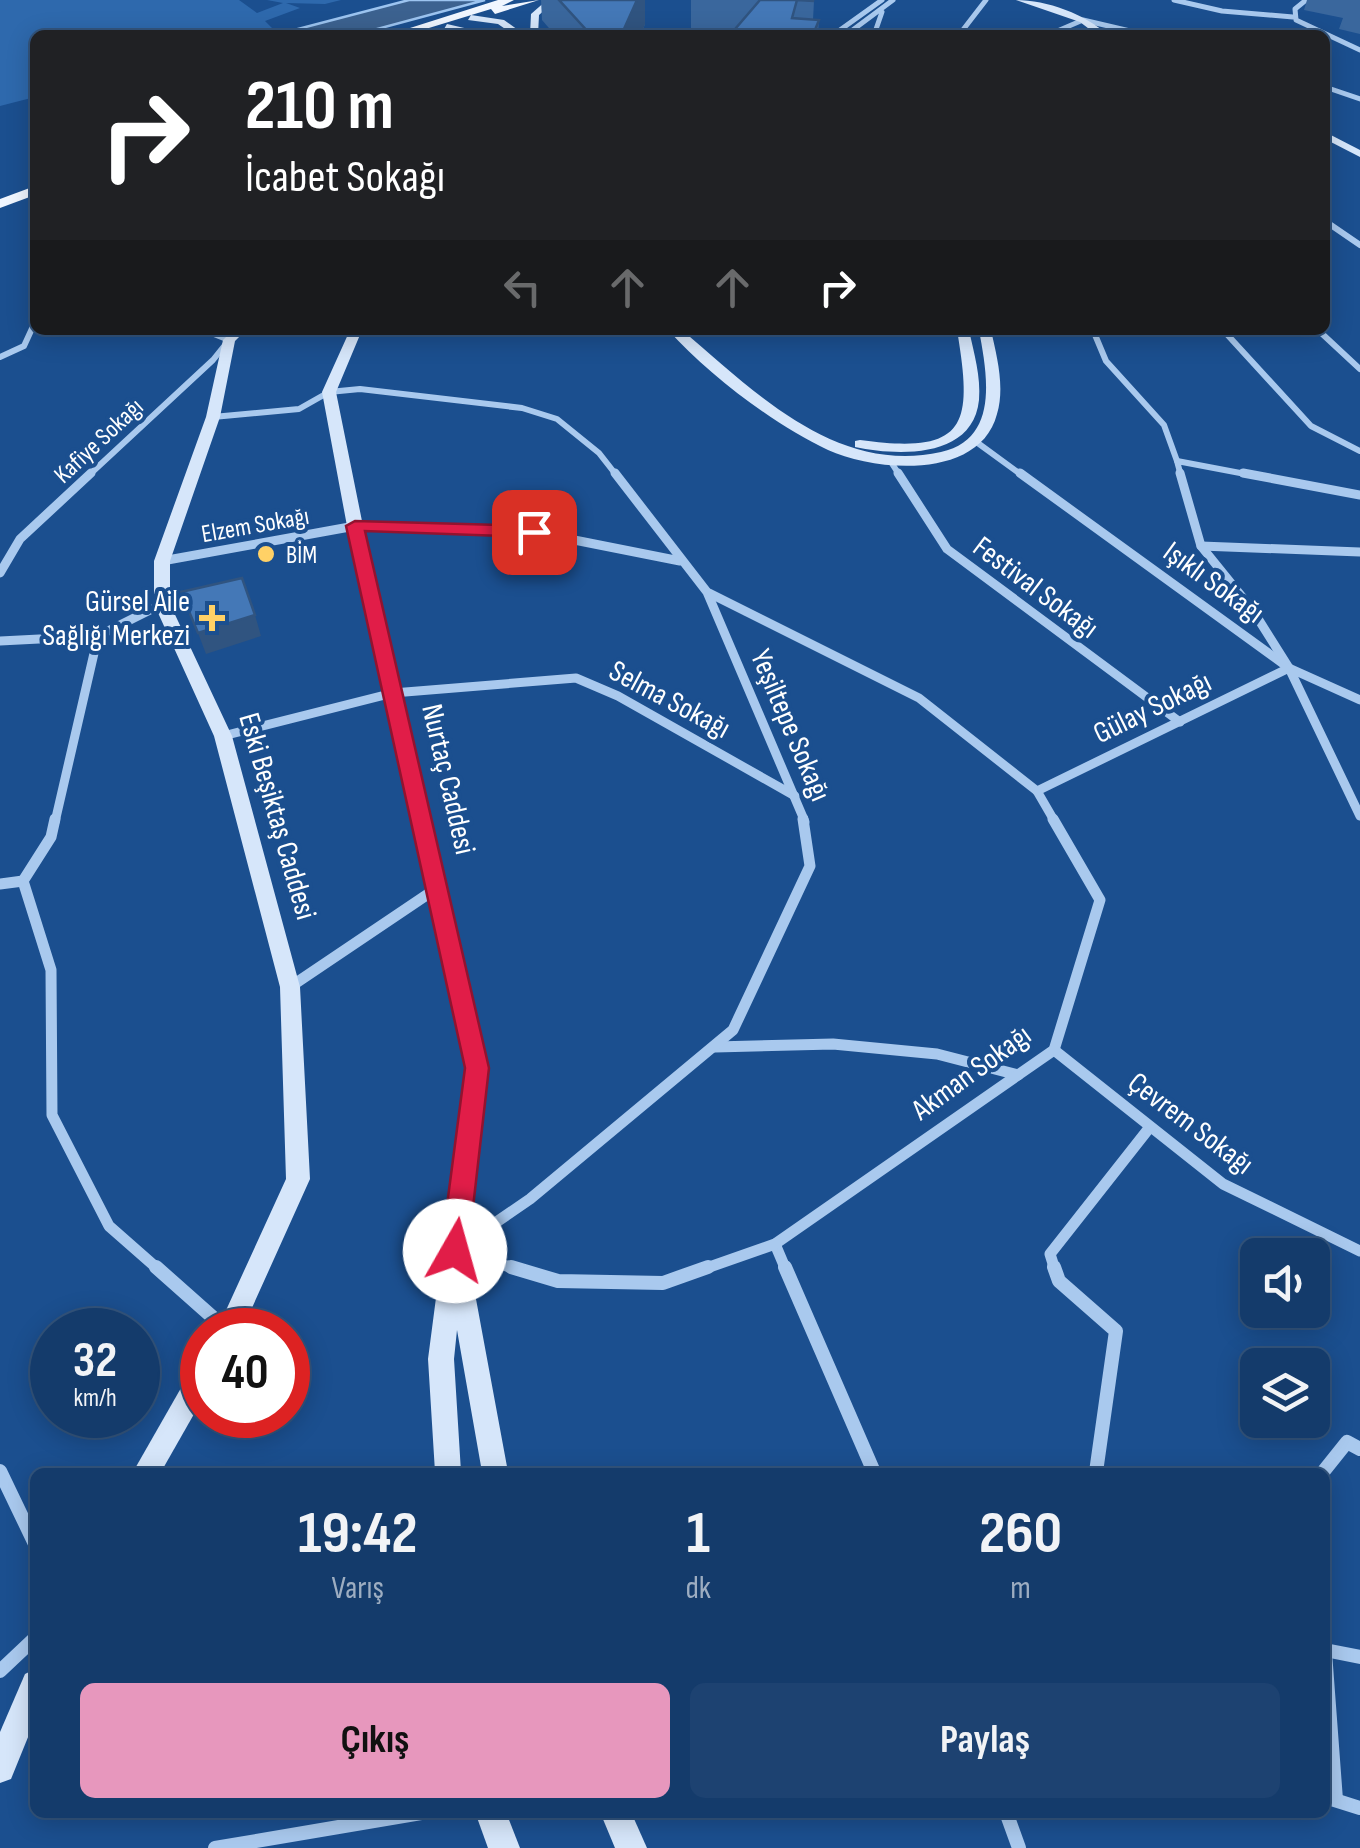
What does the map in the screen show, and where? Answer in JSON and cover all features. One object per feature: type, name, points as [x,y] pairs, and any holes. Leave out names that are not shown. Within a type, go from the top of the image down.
[{"type":"main road","points":[[410,30],[509,0]]},
{"type":"main road","points":[[440,30],[534,0]]},
{"type":"main road","points":[[484,7],[498,10]]},
{"type":"main road","points":[[0,204],[30,192]]},
{"type":"main road","points":[[0,218],[30,205]]},
{"type":"street","points":[[534,30],[535,14],[552,0]]},
{"type":"street","points":[[841,30],[892,0]]},
{"type":"street","points":[[963,30],[986,0]]},
{"type":"street","points":[[1020,0],[1126,30]]},
{"type":"street","points":[[1174,0],[1222,10],[1293,15]]},
{"type":"street","points":[[1185,0],[1293,15],[1322,30]]},
{"type":"street","points":[[1293,15],[1306,0]]},
{"type":"street","points":[[852,30],[883,3]]},
{"type":"street","points":[[875,30],[883,3]]},
{"type":"street","points":[[498,10],[516,16],[530,30]]},
{"type":"street","points":[[471,18],[501,22],[513,30]]},
{"type":"street","points":[[1060,30],[1083,20]]},
{"type":"street","points":[[1083,20],[1096,30]]},
{"type":"street","points":[[447,27],[460,30]]},
{"type":"street","points":[[1330,34],[1360,50]]},
{"type":"street","points":[[1330,89],[1360,99]]},
{"type":"street","points":[[1330,138],[1360,154]]},
{"type":"street","points":[[1330,225],[1360,246]]},
{"type":"street","points":[[0,357],[24,346],[30,333]]},
{"type":"street","name":"Eski Beşiktaş Caddesi","points":[[234,335],[212,416],[162,561],[162,604],[223,736],[290,987],[298,1179],[238,1308]]},
{"type":"street","name":"Kafiye Sokağı","points":[[0,573],[20,540],[234,335]]},
{"type":"street","points":[[212,416],[299,409],[329,392],[354,335]]},
{"type":"street","points":[[680,335],[809,435],[840,451],[940,458],[975,442],[986,432],[994,409],[986,335]]},
{"type":"street","points":[[700,335],[820,427],[888,455],[931,445],[956,432],[971,414],[963,335]]},
{"type":"street","points":[[1095,335],[1106,361],[1164,425],[1201,546],[1252,609],[1289,668],[1360,700]]},
{"type":"street","points":[[1228,335],[1311,426],[1360,452]]},
{"type":"street","points":[[1323,335],[1360,369]]},
{"type":"street","name":"Yeşiltepe Sokağı","points":[[329,392],[360,390],[504,406],[557,420],[599,453],[708,592],[808,830],[810,866],[732,1030],[530,1199],[455,1251]]},
{"type":"street","name":"Nurtaç Caddesi","points":[[329,392],[355,526],[477,1068],[441,1359],[448,1468]]},
{"type":"street","points":[[956,432],[975,442]]},
{"type":"street","name":"Işıklı Sokağı","points":[[975,442],[1289,668],[1360,816]]},
{"type":"street","name":"Festival Sokağı","points":[[888,455],[947,548],[1180,722]]},
{"type":"street","points":[[1177,461],[1360,495]]},
{"type":"street","name":"Elzem Sokağı","points":[[162,561],[355,526],[534,532],[680,561]]},
{"type":"street","points":[[1201,546],[1360,552]]},
{"type":"street","name":"Akman Sokağı","points":[[455,1251],[558,1282],[664,1283],[775,1244],[1054,1050],[1100,900],[1036,791],[919,698],[708,592]]},
{"type":"street","points":[[0,641],[98,636],[162,604]]},
{"type":"street","points":[[0,884],[22,881],[50,837],[98,636]]},
{"type":"street","name":"Gülay Sokağı","points":[[1036,791],[1289,668]]},
{"type":"street","name":"Selma Sokağı","points":[[223,736],[393,693],[576,678],[618,696],[795,796]]},
{"type":"street","points":[[22,881],[51,970],[52,1114],[109,1226],[203,1308]]},
{"type":"street","points":[[290,987],[438,888]]},
{"type":"street","points":[[714,1048],[850,1046],[937,1054],[1018,1075]]},
{"type":"street","name":"Çevrem Sokağı","points":[[1054,1050],[1222,1184],[1360,1252]]},
{"type":"street","points":[[1097,1468],[1116,1331],[1058,1281],[1050,1254],[1150,1127]]},
{"type":"street","points":[[775,1244],[872,1468]]},
{"type":"street","name":"Nurtaç Caddesi","points":[[455,1251],[494,1468]]},
{"type":"street","points":[[148,1468],[180,1414]]},
{"type":"street","points":[[1326,1468],[1347,1442],[1360,1449]]},
{"type":"street","points":[[0,1470],[30,1533]]},
{"type":"street","points":[[0,1671],[30,1643]]},
{"type":"street","points":[[1330,1652],[1360,1657]]},
{"type":"street","points":[[0,1768],[30,1696]]},
{"type":"street","points":[[1330,1799],[1360,1808]]},
{"type":"street","points":[[215,1848],[392,1818]]},
{"type":"street","points":[[492,1818],[504,1848]]},
{"type":"street","points":[[618,1818],[631,1848]]},
{"type":"street","points":[[1008,1818],[1018,1848]]},
{"type":"shaded area","points":[[0,0],[239,0],[257,13],[283,3],[267,0],[341,0],[325,4],[286,3],[300,8],[265,21],[274,30],[30,30],[30,98],[0,106]]},
{"type":"shaded area","points":[[409,0],[485,0],[374,30],[294,30]]},
{"type":"building","points":[[559,0],[637,0],[624,30],[586,30]]},
{"type":"building","points":[[760,0],[797,0],[792,18],[819,20],[815,30],[734,30]]},
{"type":"building","points":[[242,578],[255,615],[198,633],[181,592]]},
{"type":"place","name":"BİM","points":[[266,554]]},
{"type":"place","name":"Gürsel Aile Sağlığı Merkezi","points":[[212,618]]},
{"type":"route","points":[[455,1251],[477,1068],[355,526],[534,532]]}]
